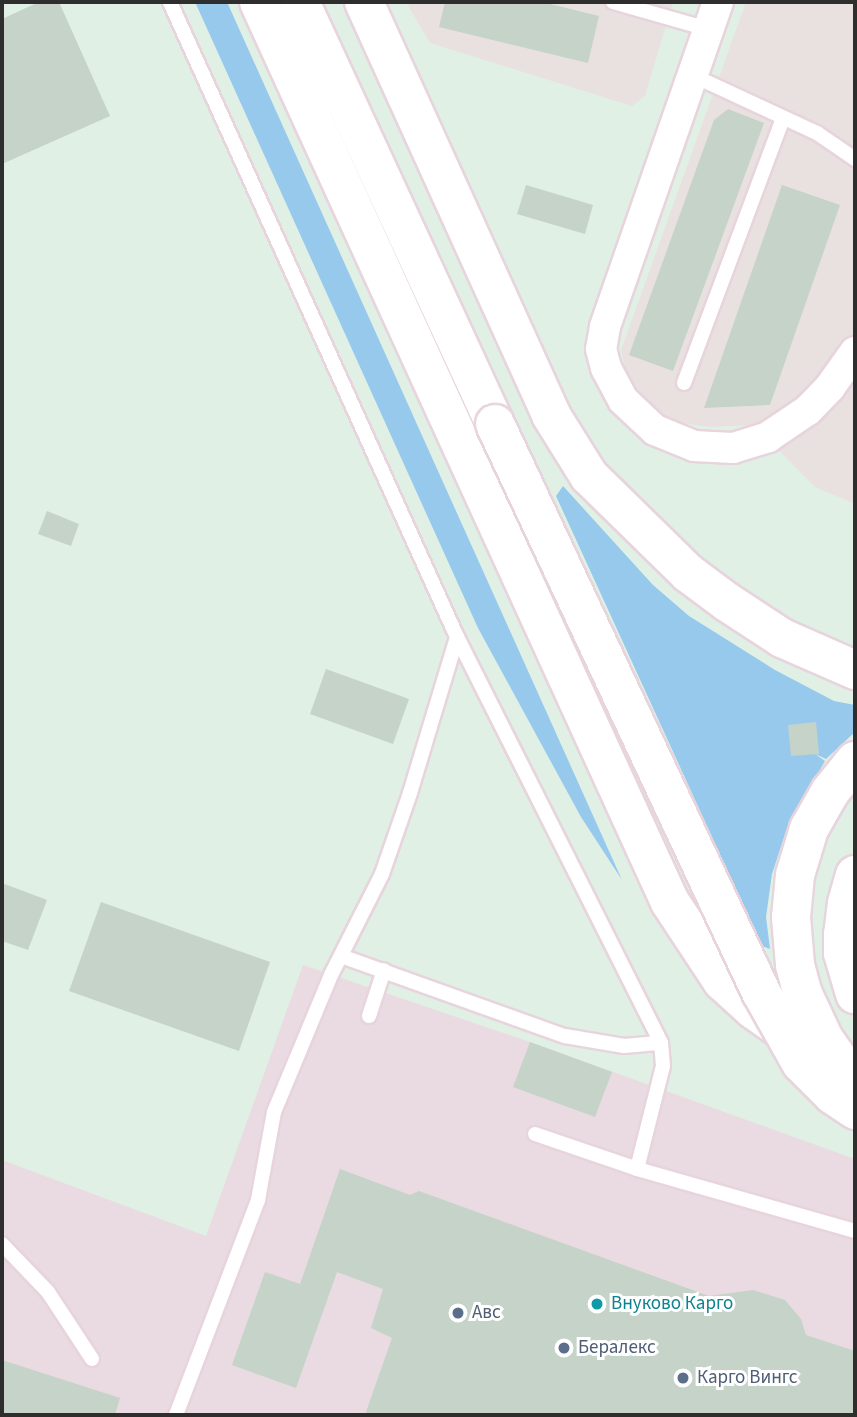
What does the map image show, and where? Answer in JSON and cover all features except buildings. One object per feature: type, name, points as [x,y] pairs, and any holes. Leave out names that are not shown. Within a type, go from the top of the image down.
[{"type":"main road","points":[[259,2],[670,902],[722,981],[754,1010],[786,1032],[855,1061]]},
{"type":"main road","points":[[300,2],[761,992],[801,1063],[834,1095],[855,1110]]},
{"type":"main road","points":[[364,2],[551,415],[589,476],[688,573],[727,602],[782,638],[855,670]]},
{"type":"main road","points":[[855,761],[825,800],[809,829],[795,875],[791,917],[795,965],[803,994],[824,1039],[846,1071],[855,1077]]},
{"type":"main road","points":[[855,875],[843,934],[843,953],[855,994]]},
{"type":"street","points":[[713,16],[605,327],[601,349],[612,384],[623,400],[655,430],[694,446],[733,448],[768,437],[787,425],[830,387],[852,363]]},
{"type":"lane","points":[[170,2],[457,637],[661,1043],[663,1066],[637,1170]]},
{"type":"lane","points":[[618,2],[713,16]]},
{"type":"lane","points":[[692,75],[817,133],[855,159]]},
{"type":"lane","points":[[684,383],[783,118]]},
{"type":"lane","points":[[176,1415],[258,1200],[274,1112],[341,956],[382,874],[410,793],[457,637]]},
{"type":"lane","points":[[341,956],[565,1036],[624,1046],[661,1043]]},
{"type":"lane","points":[[369,1016],[384,970]]},
{"type":"lane","points":[[535,1134],[637,1170],[855,1231]]},
{"type":"lane","points":[[2,1244],[48,1292],[92,1359]]},
{"type":"shaded area","points":[[195,2],[227,2],[622,880],[581,817],[478,628]]},
{"type":"shaded area","points":[[410,2],[673,2],[645,96],[632,106],[430,43],[408,6]]},
{"type":"shaded area","points":[[746,2],[855,2],[855,504],[815,487],[754,425],[710,427],[676,422],[653,409],[628,381],[621,350]]},
{"type":"shaded area","points":[[563,486],[653,585],[689,616],[775,670],[834,701],[855,705],[855,732],[826,759],[815,754],[825,761],[787,828],[772,874],[766,917],[770,949],[762,946],[556,496]]},
{"type":"shaded area","points":[[303,965],[530,1042],[855,1159],[855,1415],[2,1415],[2,1160],[206,1236]]},
{"type":"place","name":"Внуково Карго","points":[[597,1304]]},
{"type":"place","name":"Авс","points":[[458,1313]]},
{"type":"place","name":"Бералекс","points":[[564,1348]]},
{"type":"place","name":"Карго Вингс","points":[[683,1378]]}]
